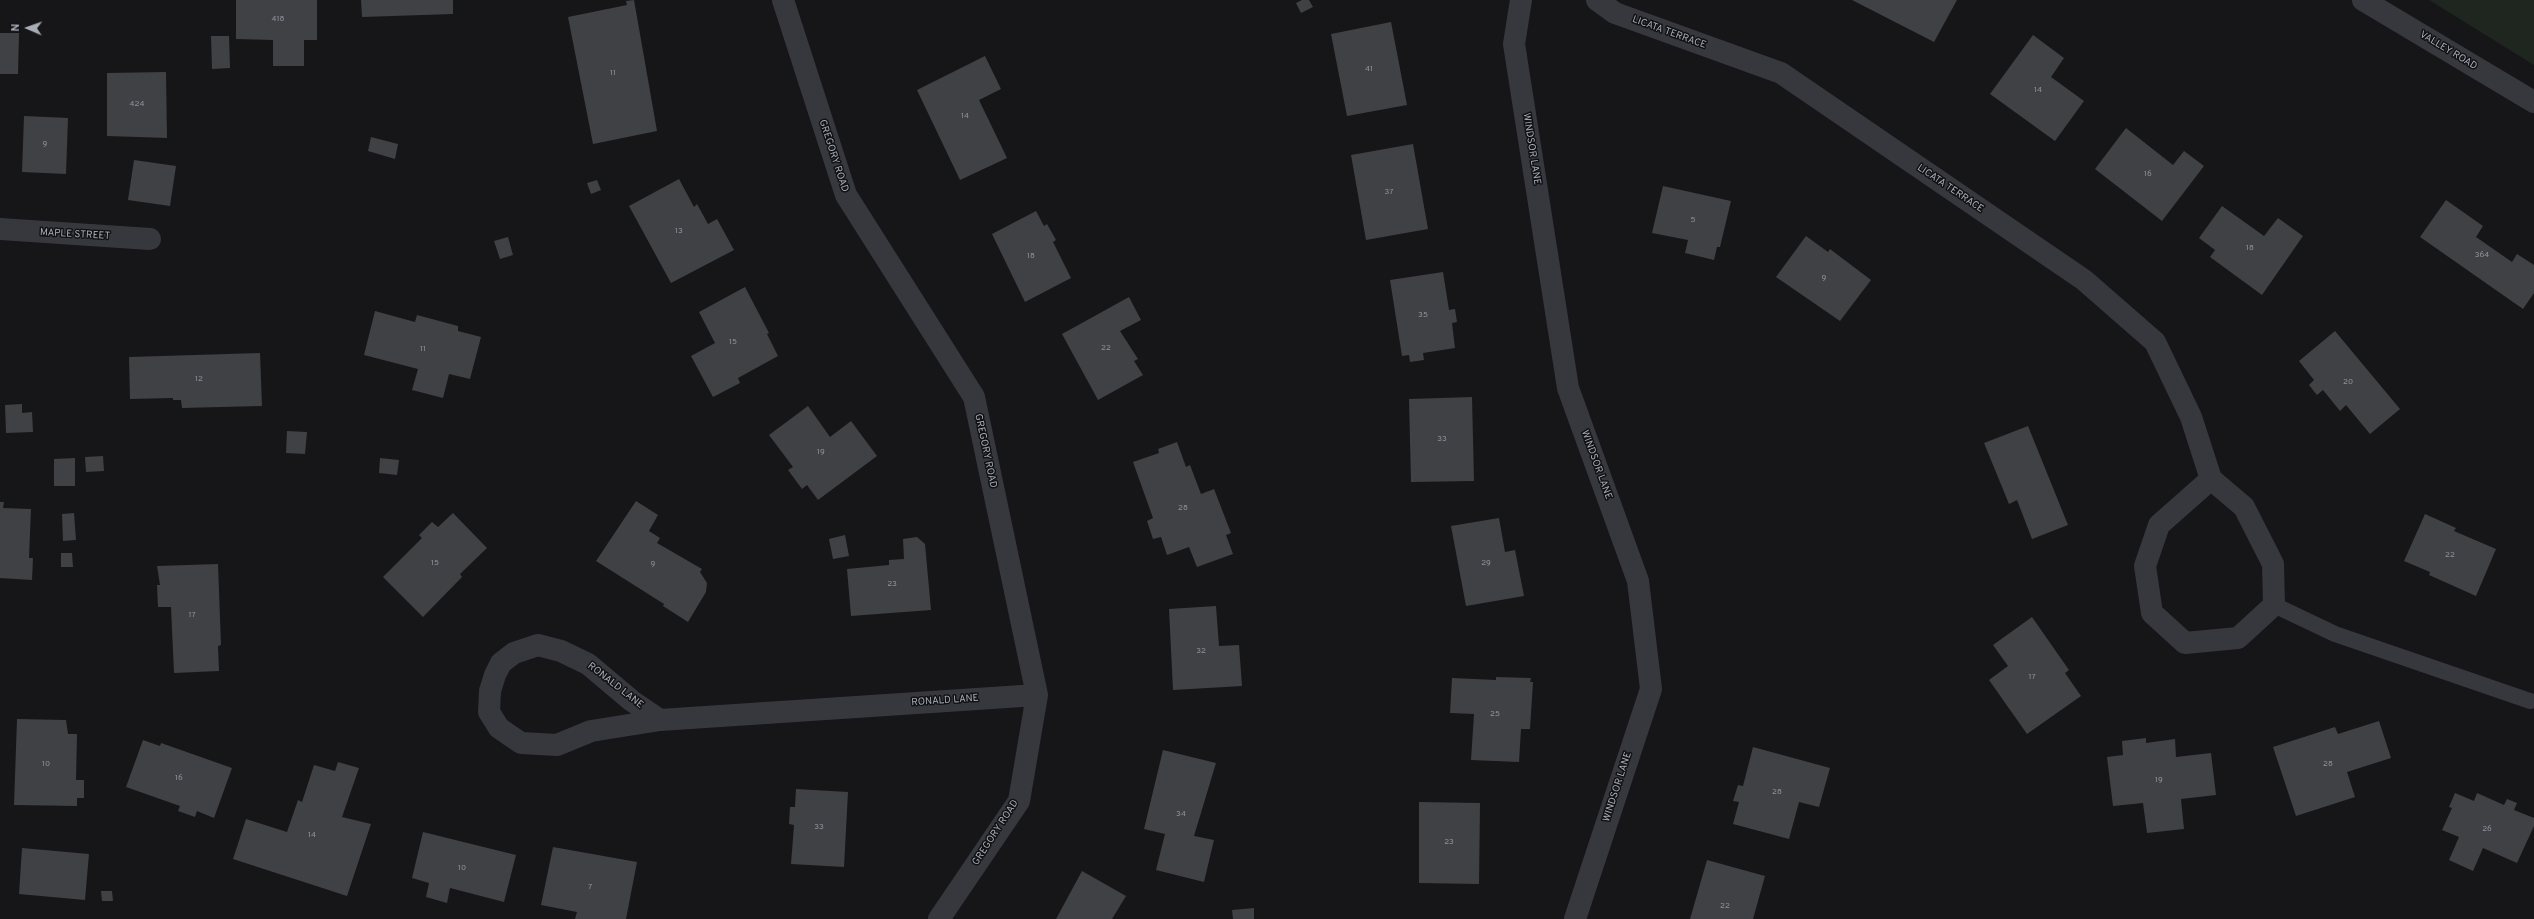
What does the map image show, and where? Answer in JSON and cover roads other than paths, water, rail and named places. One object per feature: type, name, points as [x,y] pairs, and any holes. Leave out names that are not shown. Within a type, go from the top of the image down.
[{"type":"street","name":"GREGORY ROAD","points":[[783,0],[846,195],[974,397],[1037,695],[1019,801],[939,919]]},
{"type":"street","name":"WINDSOR LANE","points":[[1521,0],[1514,44],[1568,388],[1638,581],[1651,689],[1575,919]]},
{"type":"street","name":"LICATA TERRACE","points":[[1597,0],[1615,13],[1781,73],[2084,280],[2155,342],[2191,418],[2210,479]]},
{"type":"street","name":"VALLEY ROAD","points":[[2363,0],[2534,102]]},
{"type":"street","name":"MAPLE STREET","points":[[0,229],[150,239]]},
{"type":"street","points":[[2210,479],[2244,507],[2273,564],[2274,605],[2238,638],[2185,643],[2152,613],[2145,566],[2159,525],[2210,479]]},
{"type":"street","name":"RONALD LANE","points":[[660,720],[632,701],[588,664],[561,651],[538,645],[514,653],[501,663],[494,675],[490,691],[489,712],[499,728],[522,743],[558,745],[591,731],[660,720],[1037,695]]},
{"type":"lane","points":[[2274,605],[2335,634],[2530,701]]}]
